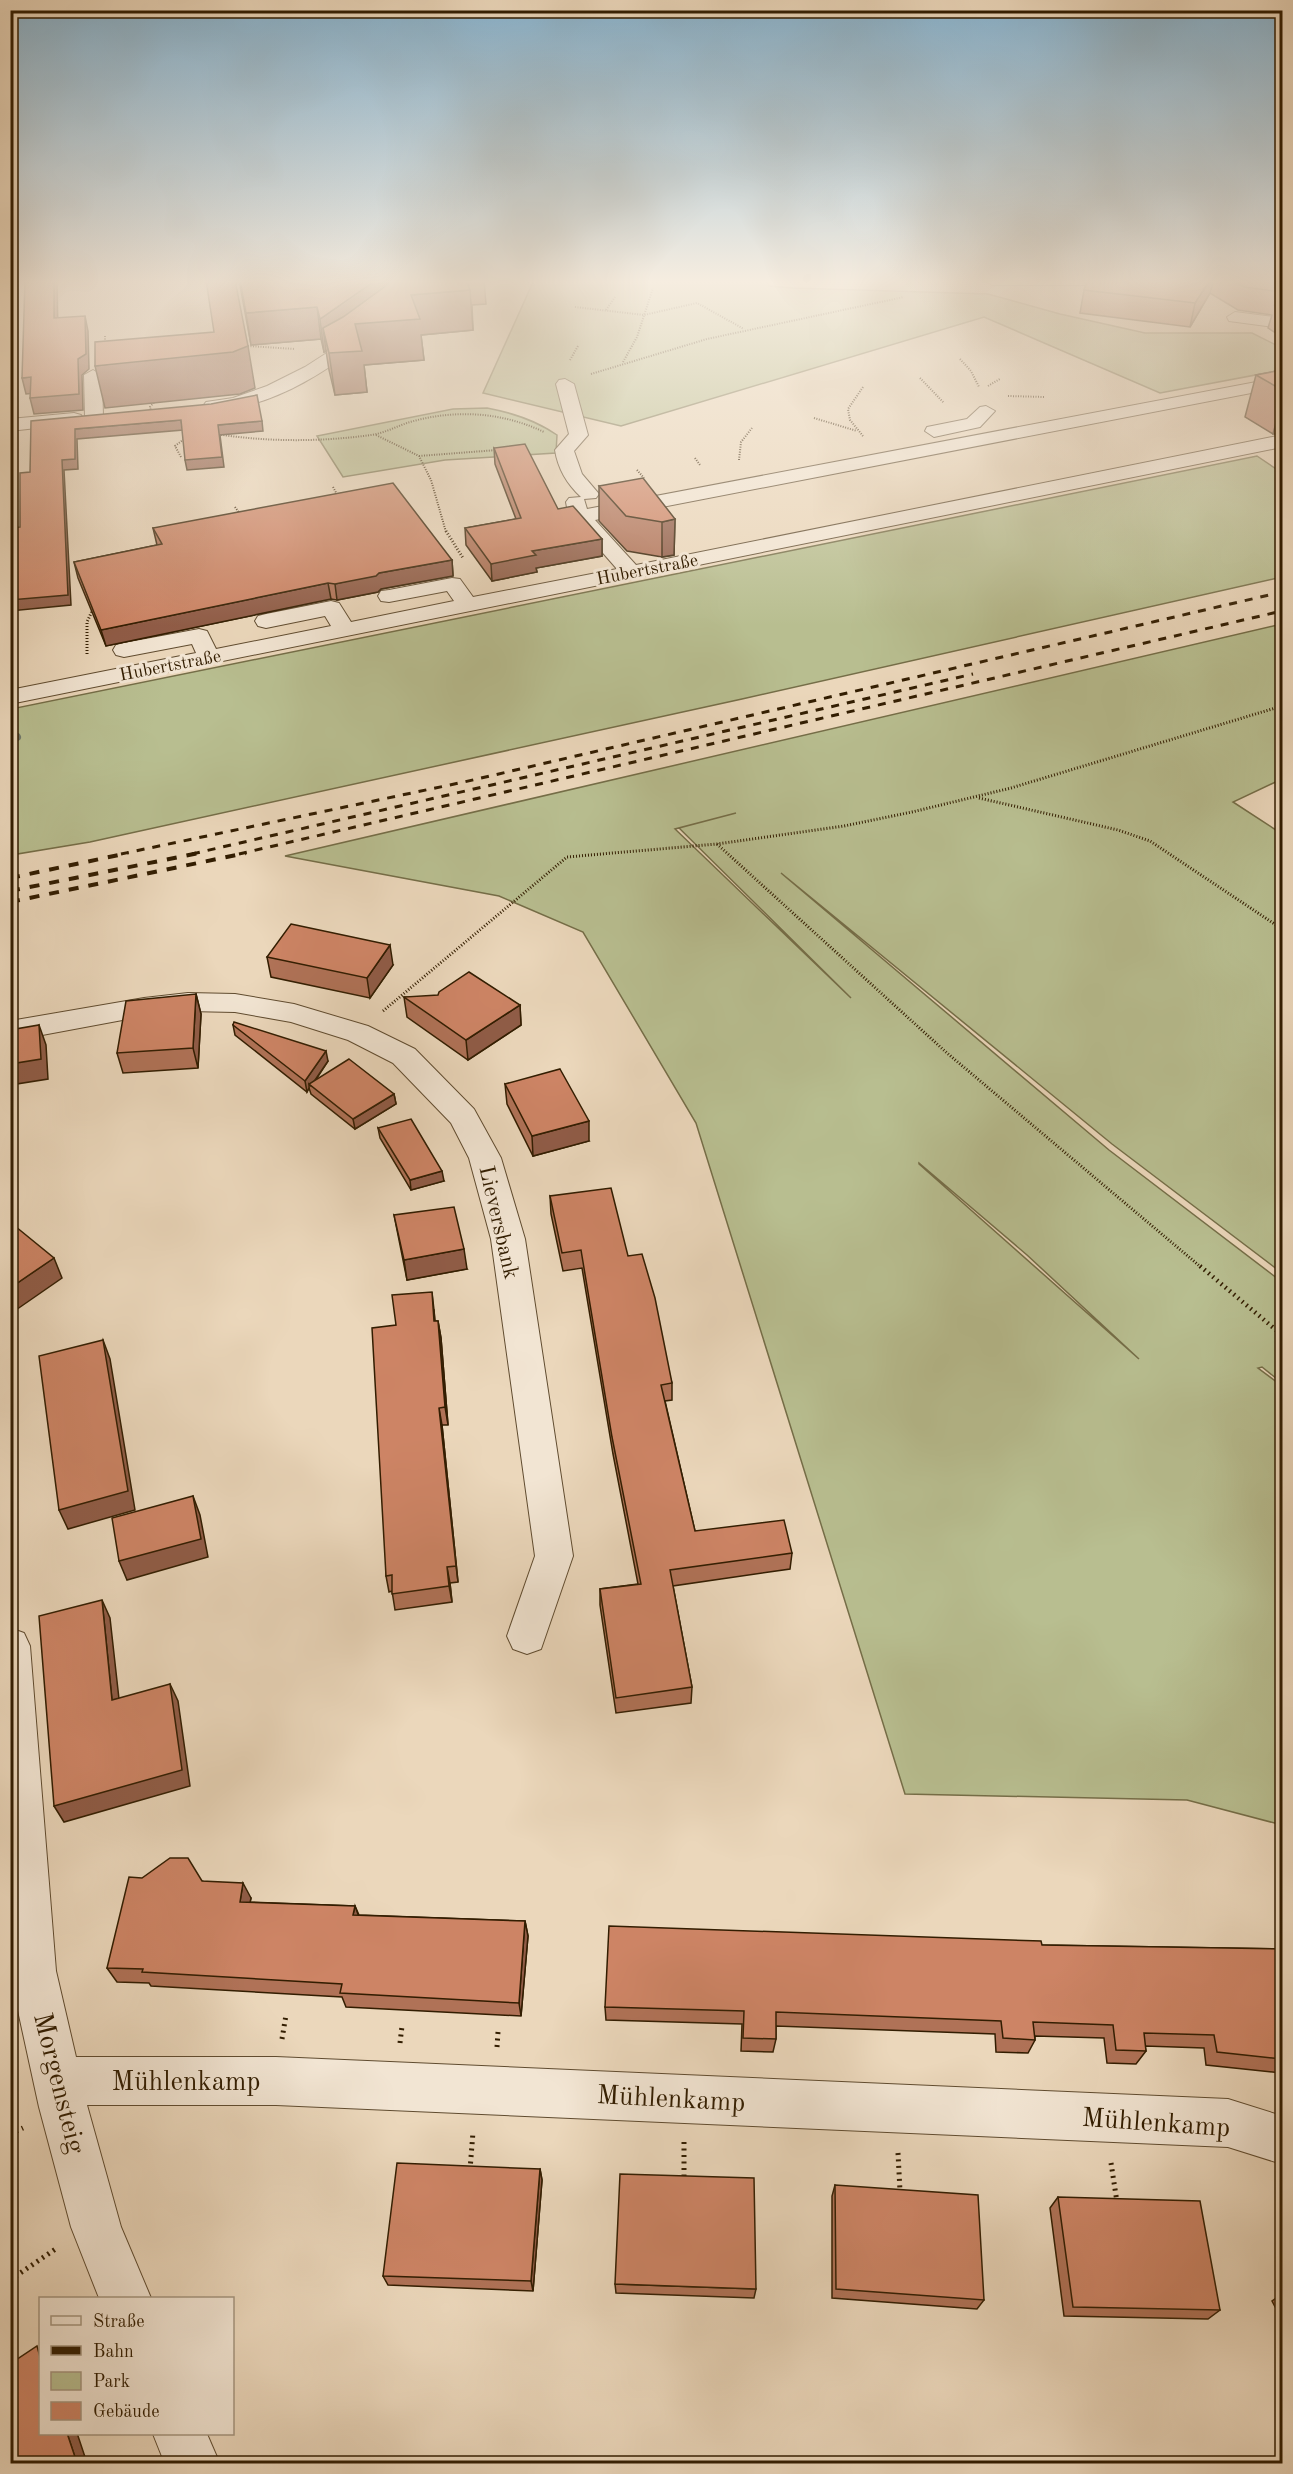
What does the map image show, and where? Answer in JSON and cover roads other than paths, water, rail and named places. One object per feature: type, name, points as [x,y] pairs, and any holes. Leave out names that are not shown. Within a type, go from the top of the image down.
[{"type":"street","points":[[93,395],[94,417]]},
{"type":"street","points":[[190,408],[221,406],[260,395]]},
{"type":"street","points":[[568,395],[579,435],[564,450],[572,478],[588,494]]},
{"type":"street","points":[[582,516],[1020,435],[1215,395]]},
{"type":"street","points":[[864,437],[973,423],[983,402]]},
{"type":"street","points":[[10,425],[151,412]]},
{"type":"street","name":"Hubertstraße","points":[[10,697],[1282,441]]},
{"type":"street","points":[[609,490],[588,494],[576,502],[582,516],[632,573]]},
{"type":"street","points":[[389,597],[452,584],[468,605]]},
{"type":"street","points":[[266,621],[331,608],[345,630]]},
{"type":"street","points":[[123,650],[199,636],[209,657]]},
{"type":"street","name":"Lieversbank","points":[[10,1031],[165,1004],[212,1002],[294,1012],[357,1033],[404,1056],[463,1117],[485,1158],[498,1196],[508,1239],[554,1556],[527,1636]]},
{"type":"street","name":"Morgensteig","points":[[10,1646],[17,1867],[33,1971],[57,2081],[96,2227],[125,2297]]},
{"type":"street","name":"Mühlenkamp","points":[[57,2081],[276,2081],[1217,2122],[1228,2123],[1282,2140]]},
{"type":"street","points":[[181,2435],[193,2463]]},
{"type":"waterway","points":[[10,741],[17,737]]},
{"type":"railway","points":[[121,854],[464,782],[1282,592]]},
{"type":"railway","points":[[239,854],[1282,611]]},
{"type":"railway","points":[[192,854],[973,674]]},
{"type":"railway","points":[[10,878],[128,853]]},
{"type":"railway","points":[[10,891],[199,853]]},
{"type":"railway","points":[[10,902],[246,853]]}]
